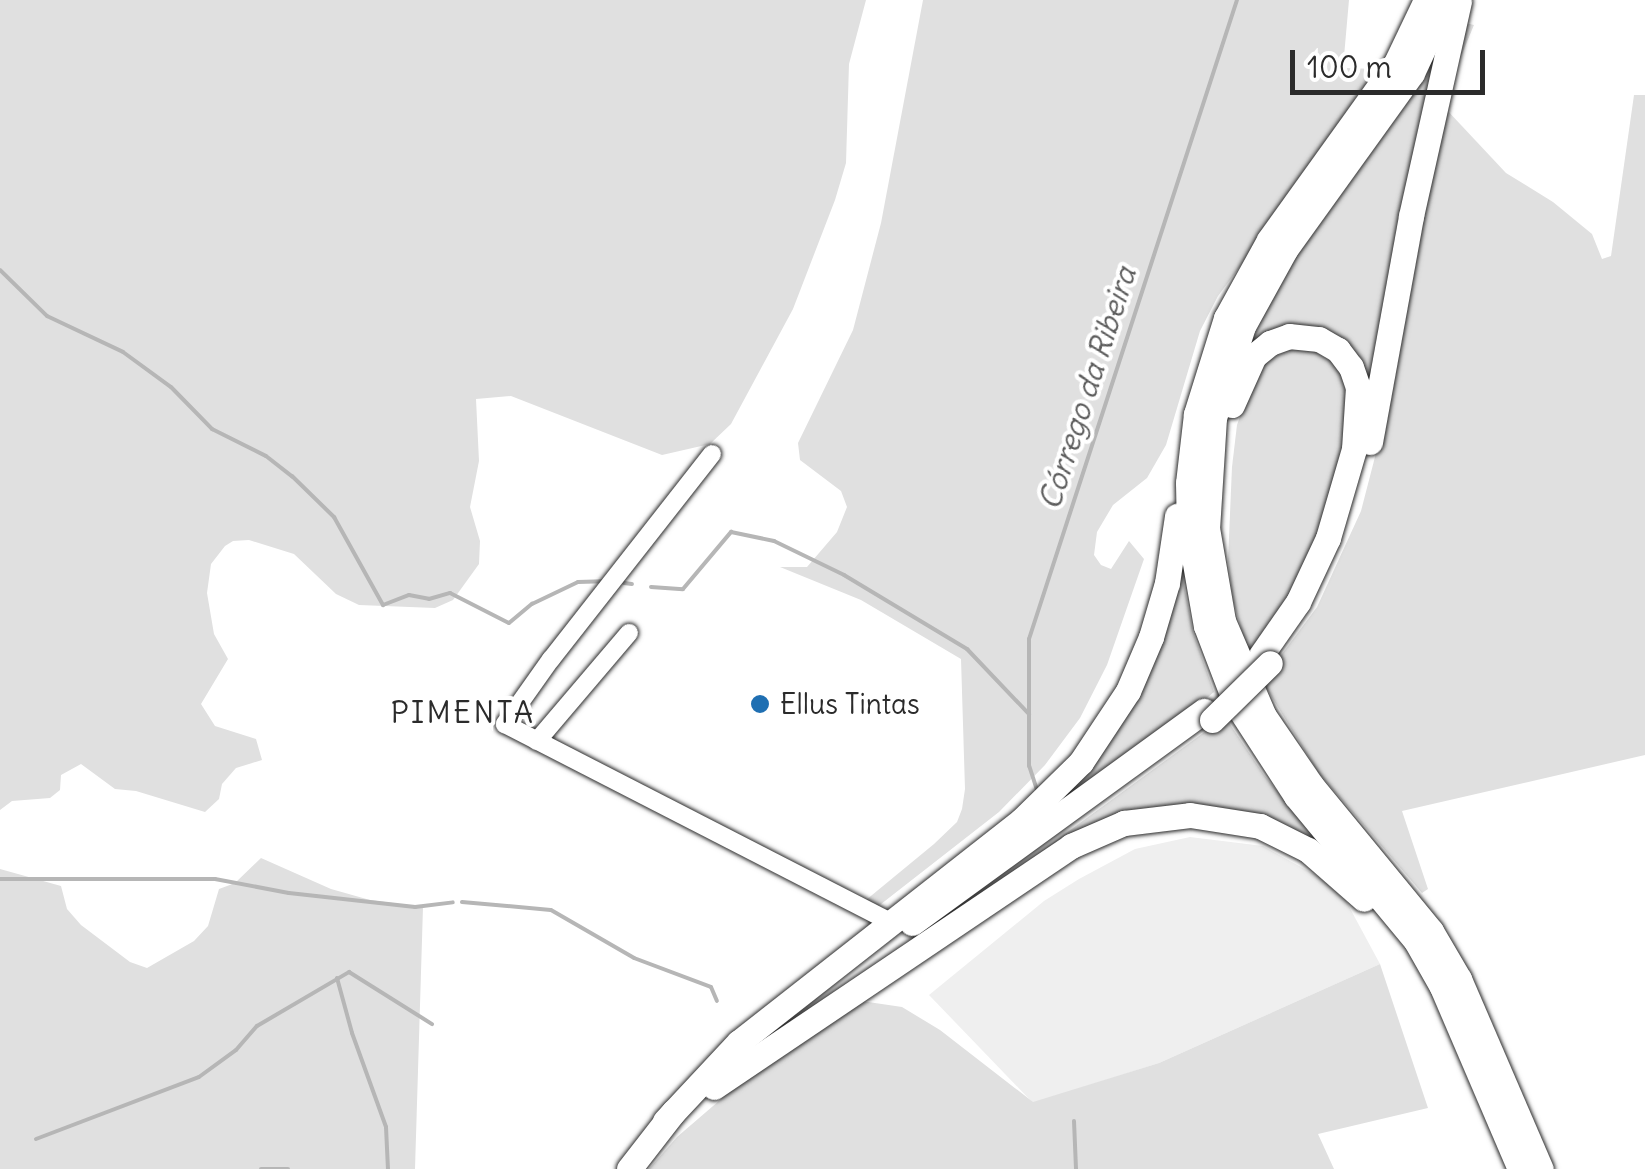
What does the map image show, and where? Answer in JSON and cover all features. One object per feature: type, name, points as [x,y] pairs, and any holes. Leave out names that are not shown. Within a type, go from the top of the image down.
[{"type":"highway","points":[[629,1169],[665,1121],[739,1042],[1044,801],[1081,762],[1113,716],[1140,664],[1160,610],[1175,535],[1183,447],[1220,333],[1255,263],[1396,63],[1426,0]]},
{"type":"highway","points":[[1446,0],[1412,73],[1284,250],[1232,354],[1214,418],[1206,494],[1212,573],[1228,636],[1264,716],[1292,760],[1400,889],[1446,954],[1541,1169]]},
{"type":"highway","points":[[629,1169],[714,1087],[794,1024],[1208,715],[1265,659],[1320,589],[1359,490],[1411,216],[1459,0]]},
{"type":"highway","points":[[1228,636],[1219,572],[1219,490],[1227,426],[1248,364],[1262,349],[1280,339],[1319,339],[1346,358],[1356,377],[1358,398],[1350,468],[1322,555],[1265,659]]},
{"type":"highway","points":[[1204,380],[1189,460],[1188,529],[1199,599],[1224,678],[1277,770],[1386,901],[1423,953],[1520,1169]]},
{"type":"highway","points":[[665,1121],[755,1036],[1208,715]]},
{"type":"highway","points":[[714,1087],[1070,846],[1124,823],[1190,815],[1242,821],[1276,833],[1317,856],[1357,892],[1420,973],[1502,1128]]},
{"type":"street","points":[[712,454],[551,659],[505,724],[889,921]]},
{"type":"street","points":[[537,740],[630,634]]},
{"type":"shaded area","points":[[0,0],[866,0],[849,64],[846,163],[835,200],[793,309],[731,424],[710,444],[662,455],[511,396],[476,399],[479,461],[470,507],[480,541],[479,564],[453,600],[435,608],[359,605],[336,594],[294,554],[249,540],[225,546],[211,564],[207,593],[214,634],[228,659],[201,704],[215,726],[256,739],[262,760],[236,768],[222,784],[219,799],[205,812],[136,791],[115,789],[81,764],[61,775],[60,790],[50,798],[12,801],[0,810]]},
{"type":"shaded area","points":[[923,0],[1349,0],[1343,68],[1379,69],[1369,93],[1218,296],[1200,331],[1166,445],[1147,478],[1113,505],[1097,532],[1094,555],[1101,565],[1111,569],[1129,541],[1144,559],[1107,665],[1080,718],[1045,765],[999,812],[867,915],[866,900],[934,844],[957,822],[962,809],[965,789],[961,659],[861,600],[780,567],[807,567],[837,532],[847,507],[841,491],[800,460],[798,443],[853,330],[881,223]]},
{"type":"shaded area","points":[[1461,22],[1474,25],[1452,78],[1446,109],[1506,173],[1553,202],[1592,234],[1602,259],[1611,256],[1634,95],[1645,95],[1645,755],[1402,811],[1428,889],[1422,893],[1318,772],[1262,681],[1317,607],[1361,511],[1376,453],[1411,244]]},
{"type":"shaded area","points":[[1440,45],[1368,411],[1322,328],[1291,325],[1248,351],[1271,295],[1318,222],[1405,106]]},
{"type":"shaded area","points":[[1287,350],[1312,350],[1335,364],[1345,380],[1349,419],[1311,564],[1249,657],[1233,600],[1228,561],[1237,425],[1252,382],[1265,363]]},
{"type":"shaded area","points":[[1178,554],[1193,632],[1214,692],[1174,726],[1007,840],[1083,767]]},
{"type":"shaded area","points":[[1225,717],[1264,775],[1320,843],[1167,809],[942,924]]},
{"type":"shaded area","points":[[1190,837],[1263,846],[1319,877],[1346,901],[1380,964],[1159,1063],[1033,1103],[929,995],[1044,901],[1079,879],[1135,849]]},
{"type":"shaded area","points":[[261,858],[331,889],[370,900],[423,907],[415,1169],[0,1169],[0,869],[61,886],[67,909],[81,925],[130,962],[147,968],[194,941],[208,926],[219,889],[235,883]]},
{"type":"shaded area","points":[[1380,964],[1428,1108],[1318,1134],[1334,1169],[649,1169],[677,1137],[763,1063],[848,999],[902,1007],[940,1030],[1033,1102],[1159,1063]]},
{"type":"waterway","name":"Córrego da Ribeira","points":[[1037,790],[1029,766],[1029,639],[1237,0]]},
{"type":"waterway","points":[[0,270],[47,316],[123,352],[171,387],[212,429],[266,456],[292,476],[334,517],[383,605],[409,595],[429,599],[450,593],[509,623],[532,604],[578,582],[603,581]]},
{"type":"waterway","points":[[651,587],[683,589],[731,532],[774,541],[844,575],[967,649],[1029,714]]},
{"type":"waterway","points":[[624,583],[632,584]]},
{"type":"waterway","points":[[0,879],[215,879],[289,893],[415,907],[453,902]]},
{"type":"waterway","points":[[462,902],[551,910],[634,958],[711,987],[717,1001]]},
{"type":"waterway","points":[[36,1139],[199,1077],[236,1050],[257,1026],[349,972],[432,1024]]},
{"type":"waterway","points":[[337,978],[386,1127],[388,1169]]},
{"type":"waterway","name":"Córrego da Ribeira","points":[[1074,1121],[1076,1169]]},
{"type":"waterway","points":[[261,1169],[288,1169]]},
{"type":"place","name":"Ellus Tintas","points":[[760,704]]},
{"type":"district","name":"PIMENTA","points":[[463,712]]}]
